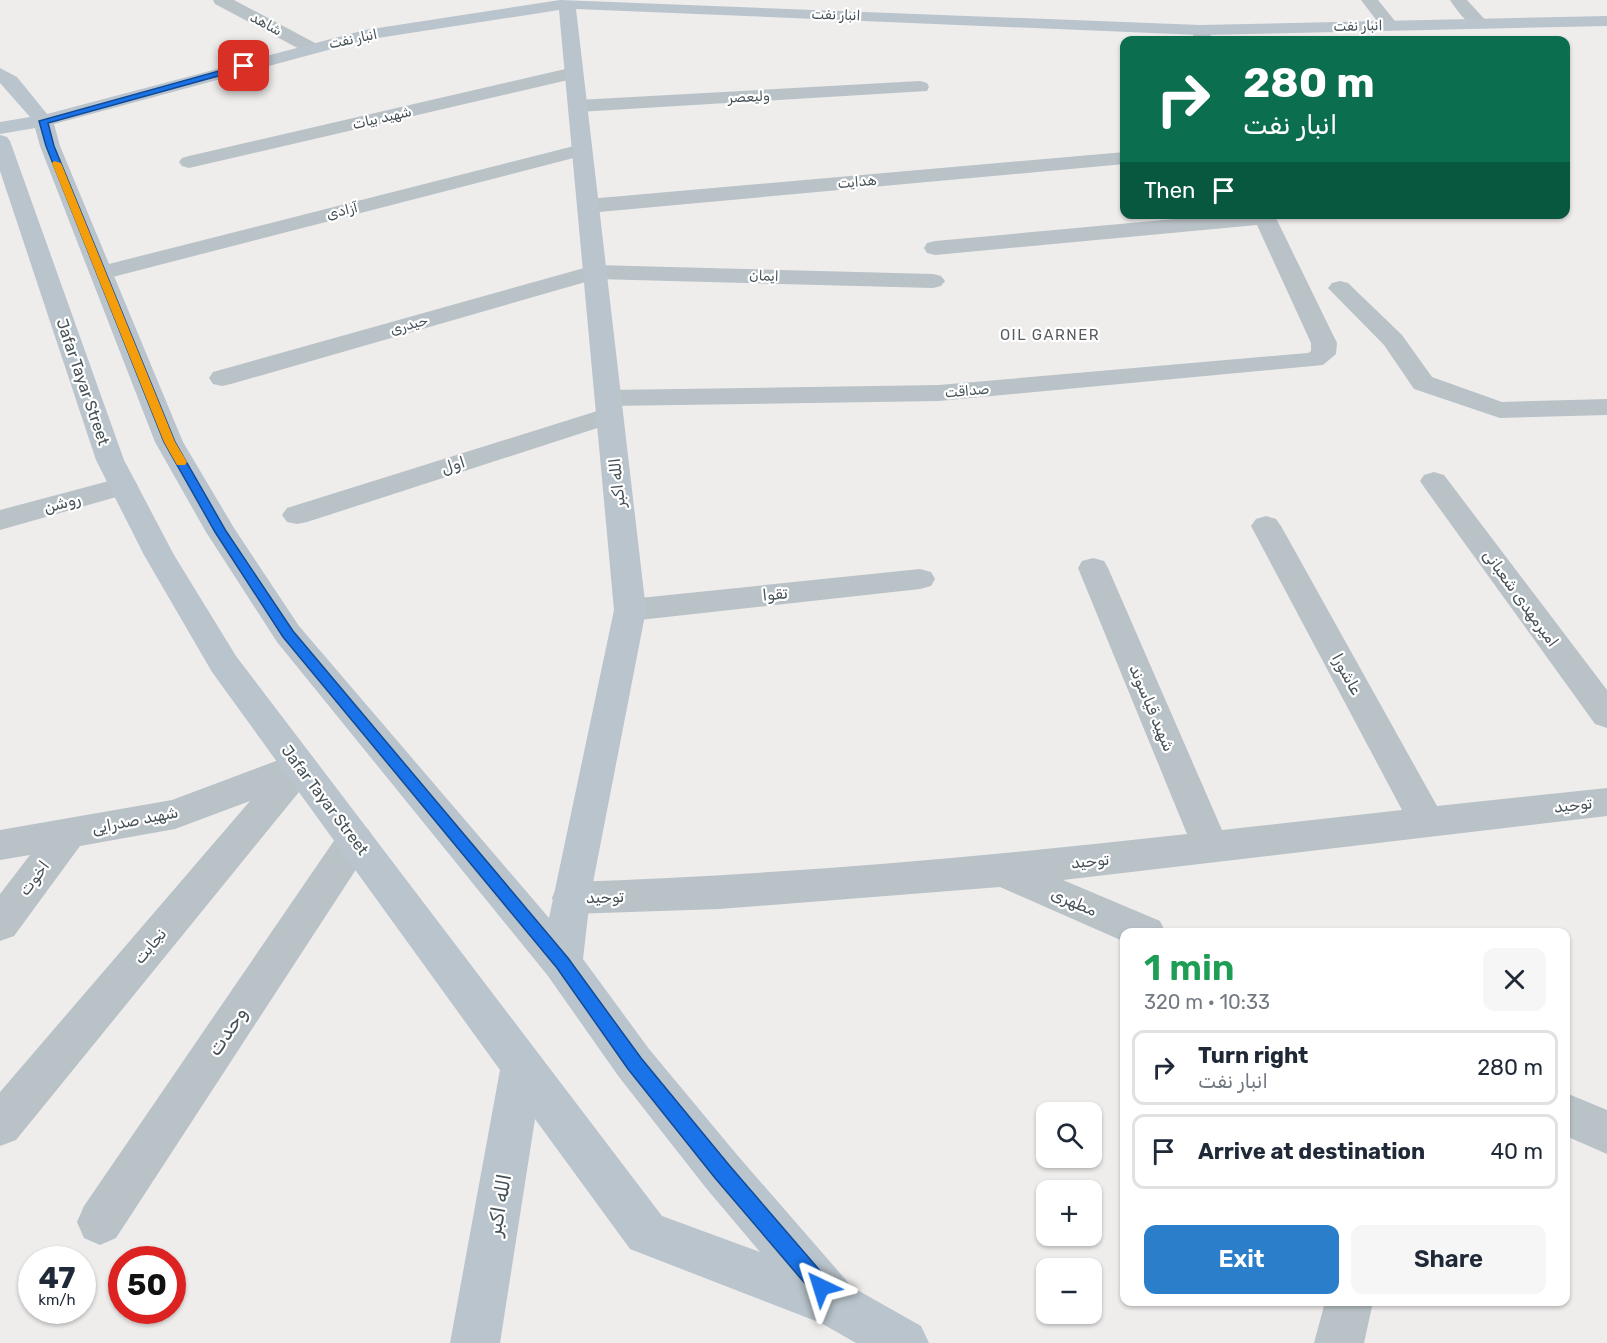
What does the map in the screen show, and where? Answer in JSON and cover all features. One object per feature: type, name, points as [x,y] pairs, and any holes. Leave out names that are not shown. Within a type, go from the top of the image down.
[{"type":"street","name":"شاهد","points":[[221,0],[311,48]]},
{"type":"street","points":[[1370,0],[1390,26]]},
{"type":"street","points":[[1458,0],[1480,24]]},
{"type":"street","name":"انبار نفت","points":[[0,128],[43,121],[365,35],[569,2],[1202,35],[1390,26],[1607,21]]},
{"type":"street","name":"الله اکبر","points":[[562,963],[571,898],[630,610],[574,73],[569,2]]},
{"type":"street","name":"شهید بیات","points":[[189,162],[574,73]]},
{"type":"street","name":"Jafar Tayar Street","points":[[0,74],[10,81],[43,121],[50,146],[169,442],[221,532],[288,634],[562,963],[634,1063],[722,1172],[835,1304]]},
{"type":"street","name":"ولیعصر","points":[[578,106],[920,87]]},
{"type":"street","name":"Jafar Tayar Street","points":[[0,141],[110,460],[159,555],[224,664],[646,1233],[835,1304],[903,1343]]},
{"type":"street","name":"آزادی","points":[[101,273],[582,150]]},
{"type":"street","name":"هدایت","points":[[588,206],[1120,158]]},
{"type":"street","points":[[935,248],[1232,219]]},
{"type":"street","name":"صداقت","points":[[609,407],[939,393],[1314,360],[1323,354],[1324,343],[1264,219]]},
{"type":"street","name":"ایمان","points":[[595,272],[933,281]]},
{"type":"street","name":"حیدری","points":[[222,378],[595,272]]},
{"type":"street","points":[[1340,288],[1393,340],[1423,383],[1500,410],[1607,407]]},
{"type":"street","name":"اول","points":[[297,515],[609,407]]},
{"type":"street","name":"امیرمهدی شعبانی","points":[[1434,481],[1607,715]]},
{"type":"street","name":"روشن","points":[[0,520],[124,486]]},
{"type":"street","name":"عاشورا","points":[[1266,526],[1427,822]]},
{"type":"street","name":"شهید قیاسوند","points":[[1093,568],[1211,847]]},
{"type":"street","name":"تقوا","points":[[630,610],[920,579]]},
{"type":"street","name":"شهید صدرایی","points":[[0,845],[175,814],[300,766]]},
{"type":"street","name":"نجابت","points":[[0,1125],[300,766]]},
{"type":"street","name":"توحید","points":[[571,898],[719,893],[1001,871],[1607,801]]},
{"type":"street","name":"اخوت","points":[[0,924],[69,832]]},
{"type":"street","name":"وحدت","points":[[100,1222],[355,840]]},
{"type":"street","name":"مطهری","points":[[1001,871],[1134,928]]},
{"type":"street","name":"الله اکبر","points":[[476,1343],[522,1066]]},
{"type":"street","points":[[1570,1116],[1607,1132]]},
{"type":"street","points":[[1339,1343],[1348,1306]]},
{"type":"slow traffic","points":[[57,163],[169,442],[181,462]]},
{"type":"district","name":"OIL GARNER","points":[[1050,335]]},
{"type":"route","points":[[244,66],[43,121],[50,146],[169,442],[221,532],[288,634],[562,963],[634,1063],[722,1172],[821,1287]]}]
